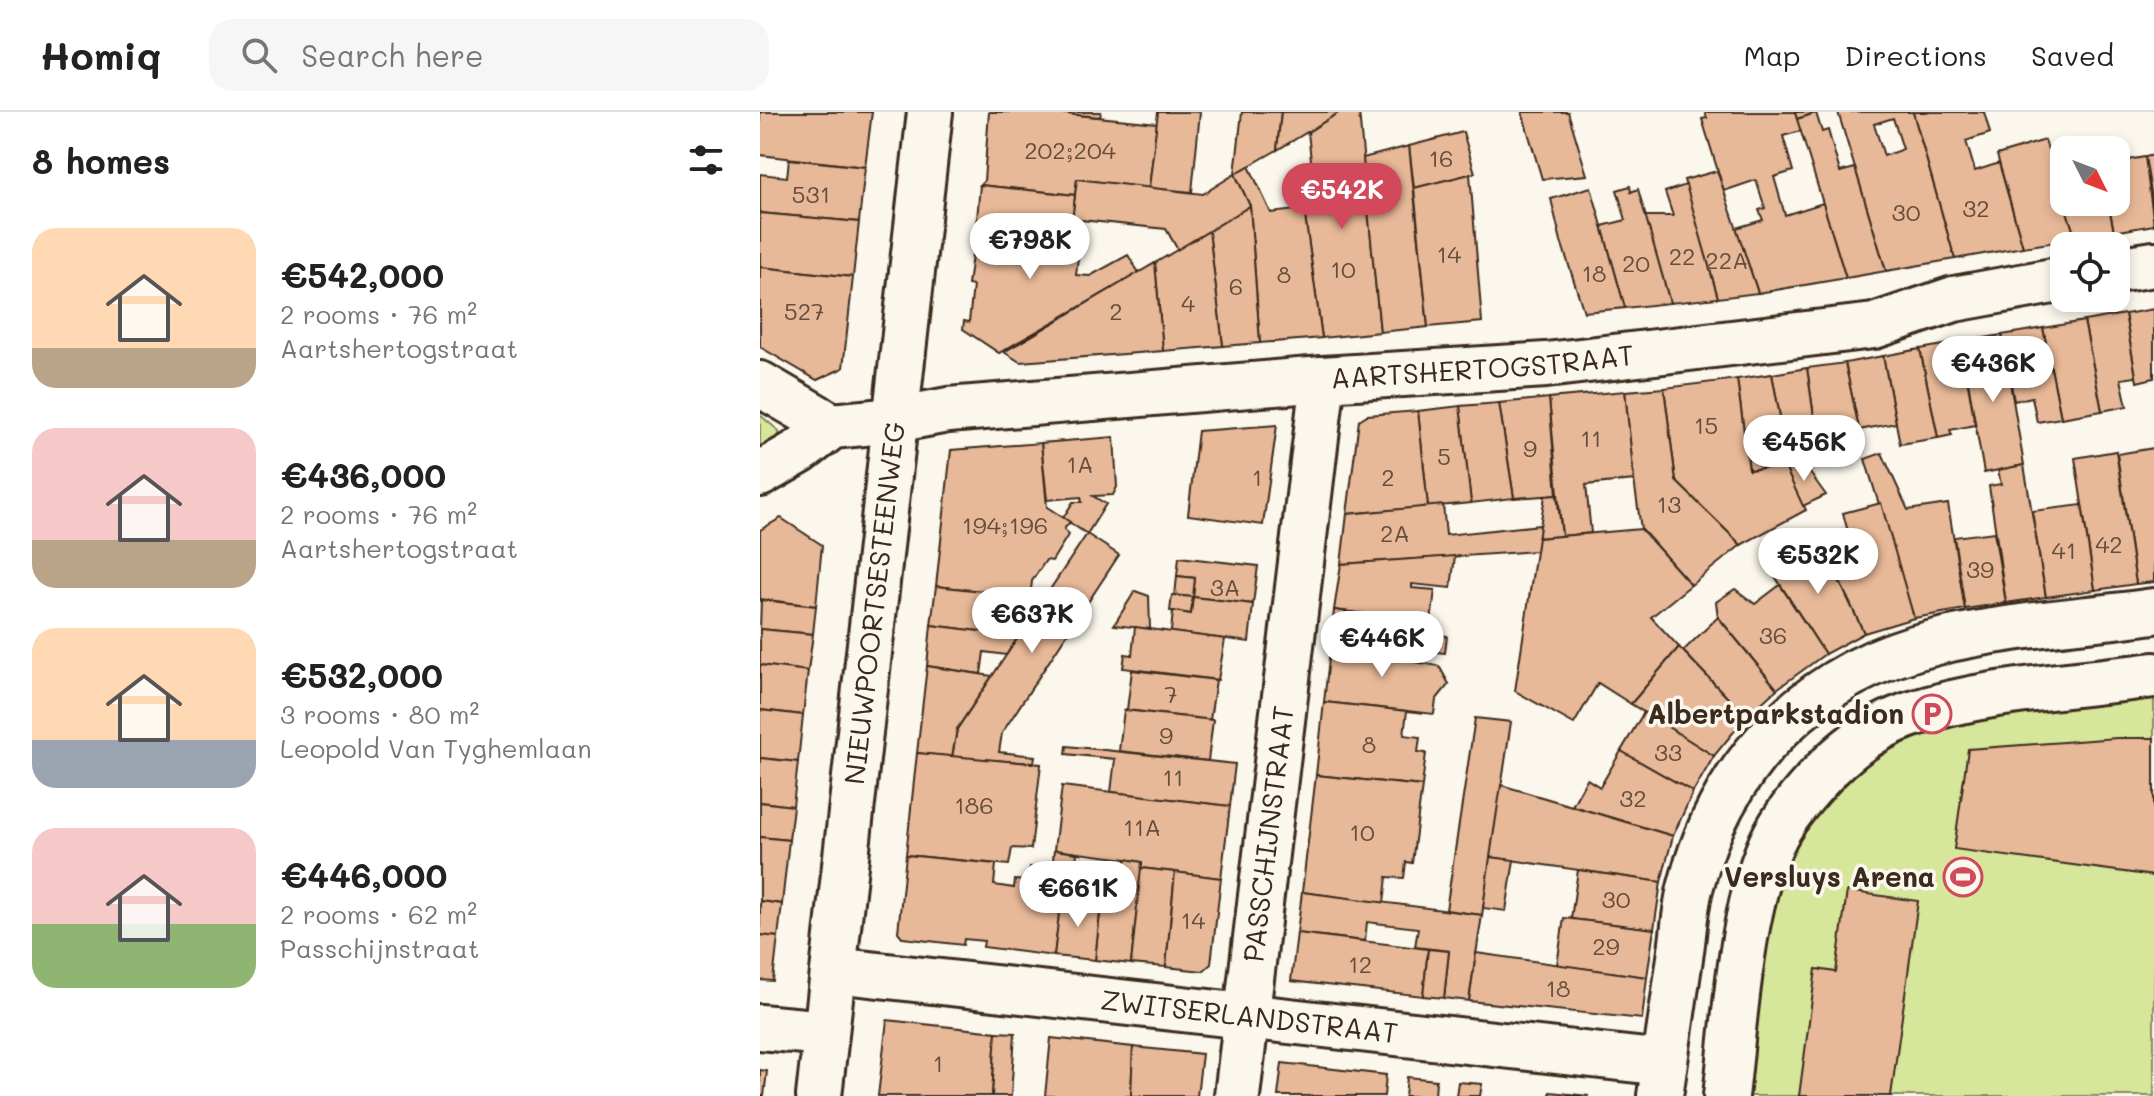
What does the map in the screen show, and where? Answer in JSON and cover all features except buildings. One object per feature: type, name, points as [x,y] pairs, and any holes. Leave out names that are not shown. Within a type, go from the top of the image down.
[{"type":"street","name":"NIEUWPOORTSESTEENWEG","points":[[819,1096],[930,112]]},
{"type":"street","points":[[2130,268],[2154,264]]},
{"type":"street","name":"AARTSHERTOGSTRAAT","points":[[832,426],[895,420],[948,410],[1323,379],[1546,365],[1874,326],[1954,299],[2050,282]]},
{"type":"street","name":"PASSCHIJNSTRAAT","points":[[1237,1096],[1323,379]]},
{"type":"street","points":[[760,384],[832,426],[800,451],[760,474]]},
{"type":"street","points":[[1662,1080],[1691,886],[1716,815],[1738,774],[1804,703],[1845,677],[1894,654],[1938,641],[2154,611]]},
{"type":"street","points":[[1726,1096],[1745,941],[1762,871],[1776,835],[1806,791],[1845,751],[1897,720],[1960,702],[2154,675]]},
{"type":"street","name":"ZWITSERLANDSTRAAT","points":[[834,970],[1246,1016],[1662,1080]]},
{"type":"street","points":[[760,1027],[826,1033]]},
{"type":"green space","points":[[760,415],[779,431],[779,442],[760,457]]},
{"type":"green space","name":"Versluys Arena","points":[[2154,687],[2154,1096],[1736,1096],[1761,910],[1819,790],[1901,731]]},
{"type":"place","name":"Albertparkstadion","points":[[1932,714]]},
{"type":"place","name":"Versluys Arena","points":[[1963,877]]}]
